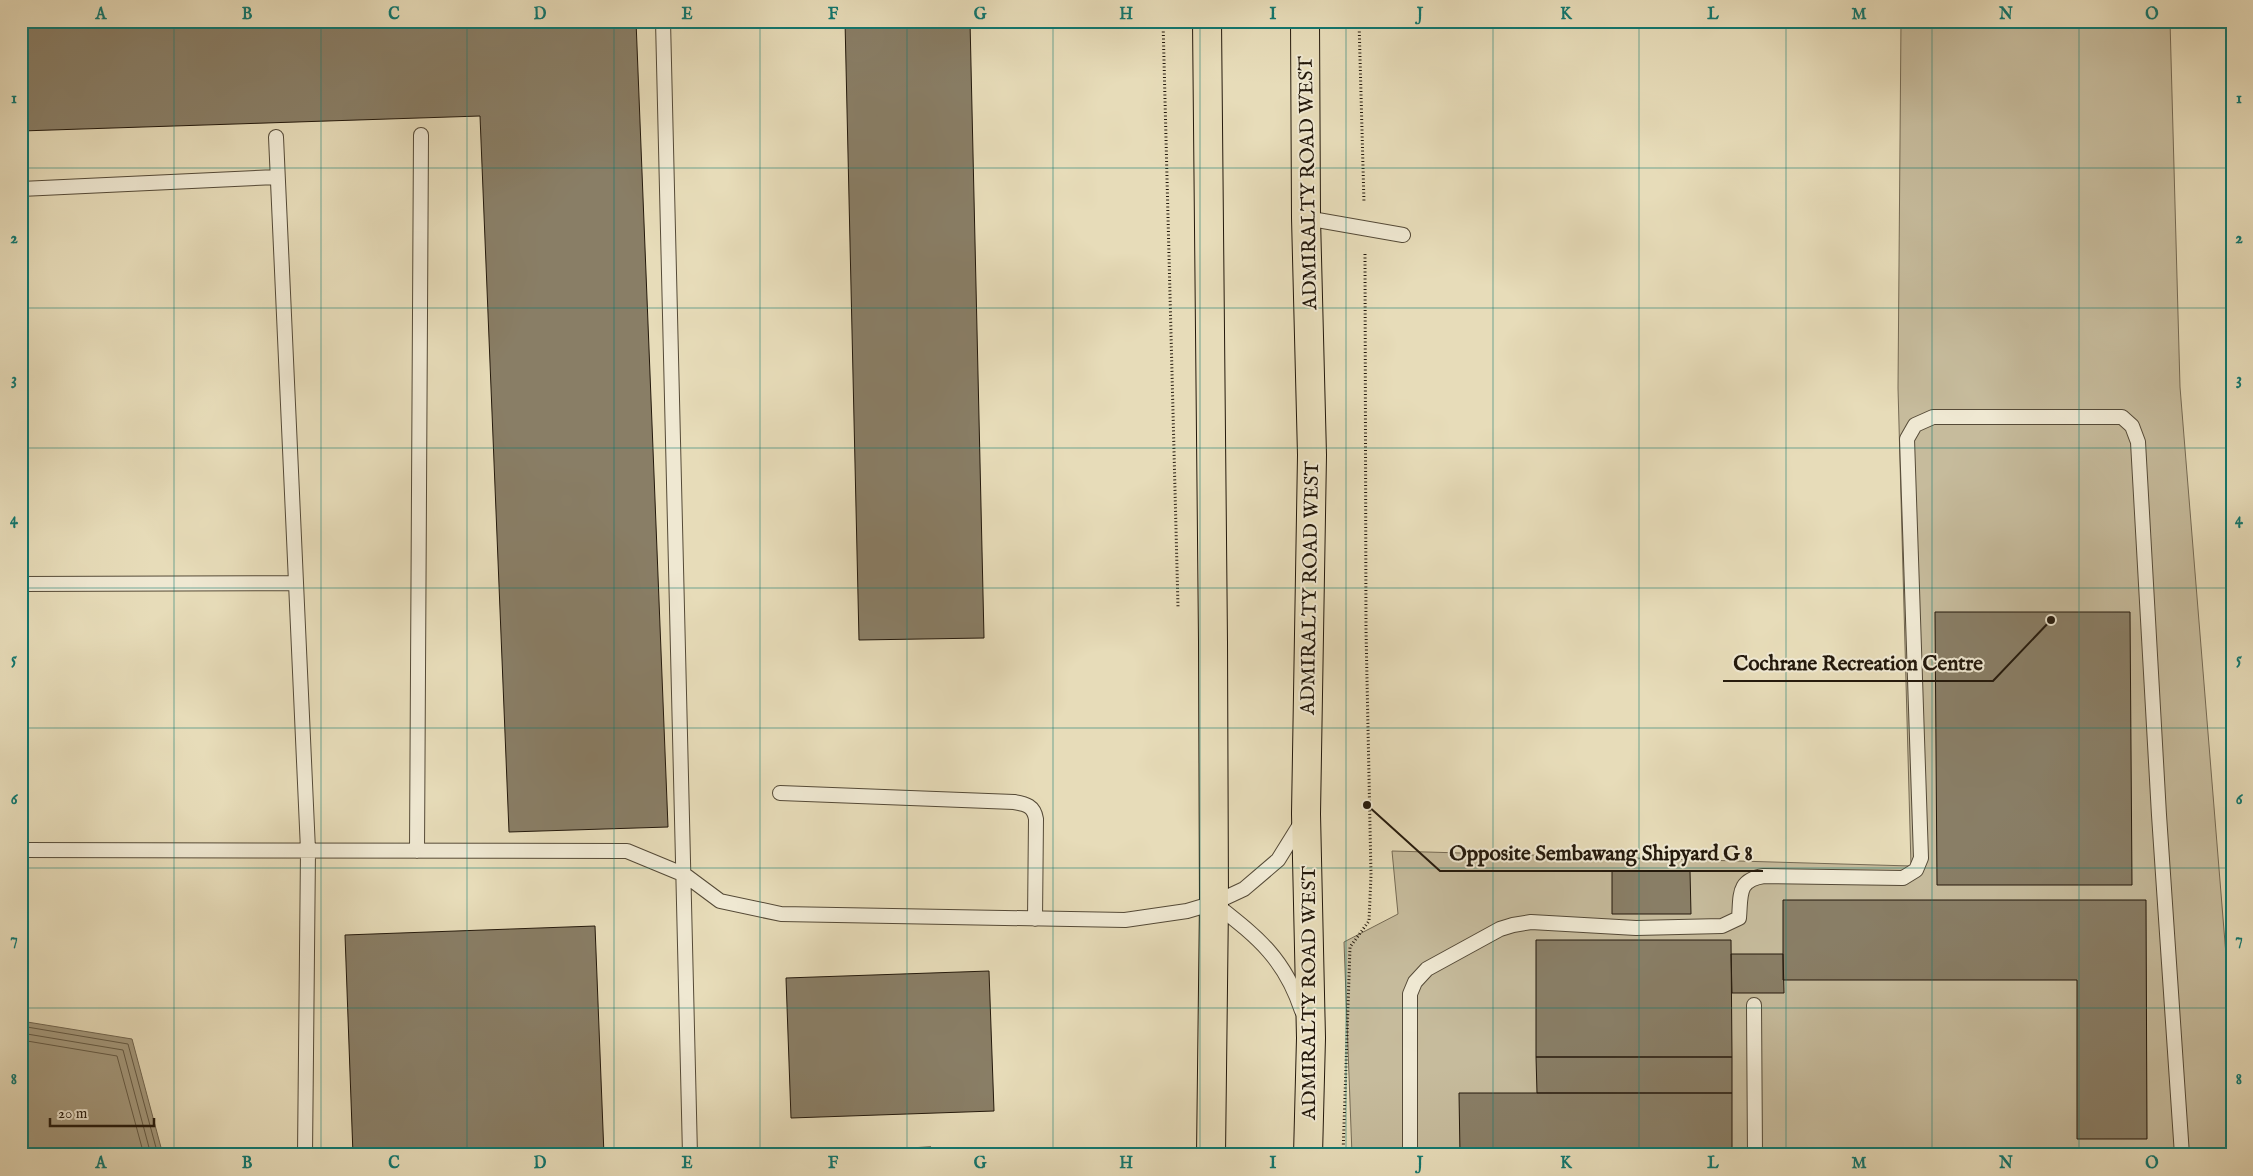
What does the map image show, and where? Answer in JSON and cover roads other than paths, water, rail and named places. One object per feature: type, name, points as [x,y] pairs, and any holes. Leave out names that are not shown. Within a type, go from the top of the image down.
[{"type":"main road","points":[[1207,21],[1214,903],[1211,1155]]},
{"type":"main road","name":"ADMIRALTY ROAD WEST","points":[[1305,21],[1306,218],[1312,455],[1306,814],[1311,1038],[1308,1155]]},
{"type":"lane","points":[[663,21],[685,875],[690,1155]]},
{"type":"lane","points":[[417,850],[421,135]]},
{"type":"lane","points":[[276,137],[308,850],[305,1155]]},
{"type":"lane","points":[[21,189],[278,176]]},
{"type":"lane","points":[[1306,218],[1403,235]]},
{"type":"lane","points":[[1410,1155],[1410,994],[1415,982],[1427,969],[1500,929],[1513,925],[1532,922],[1636,928],[1722,926],[1739,918],[1742,888],[1751,878],[1764,876],[1903,878],[1916,870],[1920,858],[1907,439],[1915,425],[1933,417],[2033,416],[2122,417],[2132,426],[2138,442],[2182,1155]]},
{"type":"lane","points":[[21,584],[296,583]]},
{"type":"lane","points":[[780,792],[1014,802],[1030,806],[1035,812],[1036,820],[1035,919]]},
{"type":"lane","points":[[21,850],[627,851],[685,875],[720,902],[782,914],[1125,920],[1187,912],[1214,903],[1244,889],[1278,860],[1306,814]]},
{"type":"lane","points":[[1214,903],[1249,931],[1273,954],[1293,985],[1311,1038]]},
{"type":"lane","points":[[1754,1004],[1755,1155]]},
{"type":"water","points":[[21,1021],[132,1039],[163,1155],[21,1155]]},
{"type":"place","name":"Cochrane Recreation Centre","points":[[2051,620]]},
{"type":"place","name":"Opposite Sembawang Shipyard G 8","points":[[1367,805]]}]
